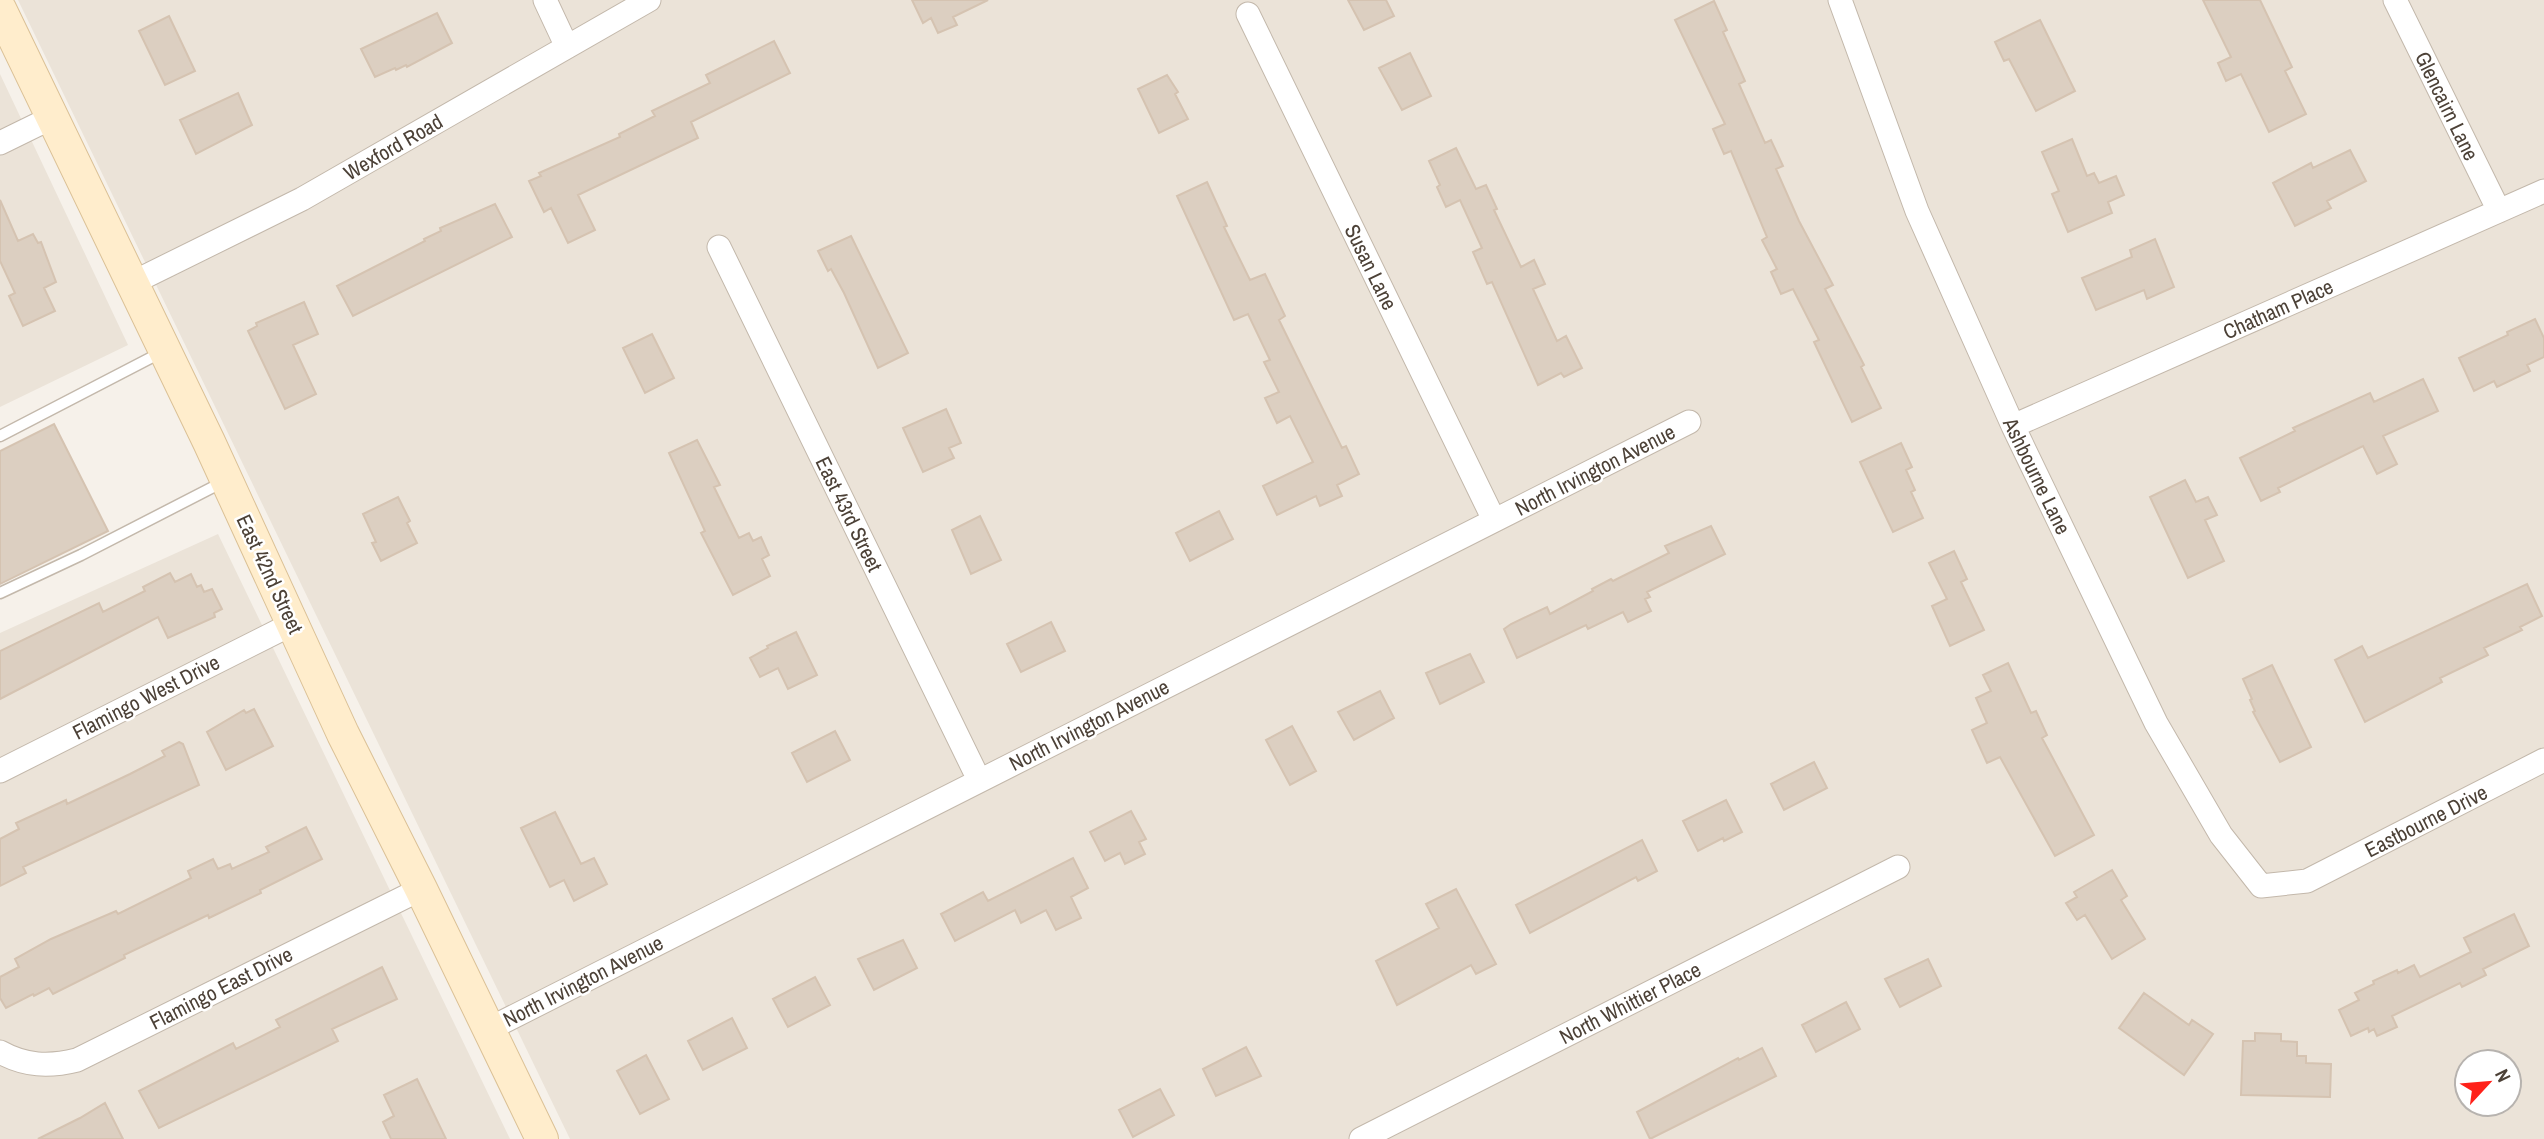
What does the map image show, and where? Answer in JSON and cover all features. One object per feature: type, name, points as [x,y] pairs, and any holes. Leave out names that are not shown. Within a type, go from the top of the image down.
[{"type":"street","points":[[545,0],[567,47]]},
{"type":"street","name":"Wexford Road","points":[[132,283],[302,199],[649,0]]},
{"type":"street","name":"Ashbourne Lane","points":[[1840,0],[1917,211],[2013,426],[2156,723],[2221,835],[2261,886],[2307,881]]},
{"type":"street","name":"Glencairn Lane","points":[[2395,0],[2499,211]]},
{"type":"street","name":"East 42nd Street","points":[[0,9],[226,480],[344,734],[542,1139]]},
{"type":"street","name":"Susan Lane","points":[[1248,15],[1494,520]]},
{"type":"street","points":[[0,143],[53,117]]},
{"type":"street","name":"Chatham Place","points":[[2013,426],[2544,191]]},
{"type":"street","name":"East 43rd Street","points":[[719,247],[979,780]]},
{"type":"street","name":"North Irvington Avenue","points":[[489,1029],[1689,422]]},
{"type":"street","name":"Flamingo West Drive","points":[[0,771],[292,624]]},
{"type":"street","name":"Eastbourne Drive","points":[[2307,881],[2544,760]]},
{"type":"street","name":"North Whittier Place","points":[[1361,1139],[1898,867]]},
{"type":"street","name":"Flamingo East Drive","points":[[8,1056],[39,1065],[77,1060],[421,888]]},
{"type":"lane","points":[[0,436],[164,350]]},
{"type":"lane","points":[[0,593],[81,555],[226,480]]},
{"type":"shaded area","points":[[18,0],[2544,0],[2544,1139],[570,1139]]},
{"type":"shaded area","points":[[0,74],[128,345],[0,407]]},
{"type":"shaded area","points":[[218,534],[510,1139],[0,1139],[0,633]]},
{"type":"building","points":[[912,0],[988,0],[953,17],[957,25],[938,33],[931,18],[923,23]]},
{"type":"building","points":[[1348,0],[1386,0],[1394,16],[1364,30]]},
{"type":"building","points":[[2203,0],[2260,0],[2292,67],[2285,71],[2306,114],[2269,132],[2241,74],[2226,81],[2218,63],[2231,57]]},
{"type":"building","points":[[1714,1],[1727,30],[1723,32],[1745,81],[1739,84],[1765,143],[1771,140],[1783,166],[1776,169],[1799,221],[1833,285],[1825,289],[1864,365],[1861,367],[1881,408],[1852,422],[1814,342],[1819,340],[1793,289],[1781,294],[1771,272],[1777,269],[1762,240],[1767,237],[1731,151],[1724,154],[1713,129],[1725,124],[1675,20]]},
{"type":"building","points":[[437,13],[452,43],[407,67],[395,68],[375,77],[361,49]]},
{"type":"building","points":[[169,16],[195,71],[165,85],[139,31]]},
{"type":"building","points":[[2040,20],[2075,91],[2036,111],[2009,59],[2004,61],[1995,42]]},
{"type":"building","points":[[774,41],[790,73],[691,122],[698,138],[578,195],[595,230],[568,243],[551,208],[544,212],[529,181],[541,176],[539,173],[620,137],[619,134],[655,116],[652,111],[710,83],[706,75]]},
{"type":"building","points":[[1410,53],[1431,96],[1402,110],[1379,68]]},
{"type":"building","points":[[1167,75],[1178,92],[1175,94],[1188,119],[1159,133],[1138,89]]},
{"type":"building","points":[[238,93],[252,125],[196,154],[180,120]]},
{"type":"building","points":[[2072,139],[2087,176],[2094,173],[2099,183],[2116,176],[2124,195],[2108,202],[2112,213],[2068,232],[2052,194],[2059,191],[2042,152]]},
{"type":"building","points":[[1456,148],[1476,189],[1486,185],[1497,209],[1494,210],[1521,267],[1534,260],[1545,284],[1533,289],[1557,341],[1566,336],[1582,368],[1564,377],[1561,373],[1538,385],[1492,282],[1487,284],[1473,252],[1482,248],[1460,200],[1446,207],[1437,187],[1440,185],[1429,161]]},
{"type":"building","points":[[2350,150],[2366,181],[2327,201],[2331,208],[2295,226],[2273,183],[2311,163],[2313,168]]},
{"type":"building","points":[[1207,182],[1227,226],[1224,227],[1250,280],[1265,274],[1285,316],[1279,320],[1342,448],[1346,446],[1359,474],[1337,485],[1342,496],[1320,506],[1316,496],[1277,515],[1263,486],[1313,462],[1290,416],[1277,423],[1265,398],[1279,392],[1264,362],[1270,360],[1248,314],[1234,320],[1177,196]]},
{"type":"building","points":[[0,200],[18,241],[33,234],[38,243],[41,242],[56,282],[44,288],[55,311],[23,326],[9,296],[15,293],[0,261]]},
{"type":"building","points":[[495,204],[512,237],[353,316],[337,286],[425,241],[424,239],[441,231],[440,228]]},
{"type":"building","points":[[851,236],[908,353],[878,368],[844,293],[818,251]]},
{"type":"building","points":[[2155,239],[2174,287],[2147,299],[2144,290],[2096,310],[2082,278],[2132,257],[2130,250]]},
{"type":"building","points":[[304,302],[318,334],[293,345],[316,394],[285,409],[248,331],[257,326],[256,323]]},
{"type":"building","points":[[2535,319],[2544,338],[2544,357],[2527,365],[2530,371],[2497,387],[2494,381],[2474,391],[2459,358]]},
{"type":"building","points":[[652,334],[674,378],[645,393],[623,348]]},
{"type":"building","points":[[2423,379],[2438,411],[2383,436],[2397,464],[2377,474],[2363,446],[2278,488],[2280,492],[2261,501],[2240,458],[2295,431],[2293,428],[2370,393],[2374,402]]},
{"type":"building","points":[[946,409],[961,443],[949,448],[954,458],[923,472],[903,428]]},
{"type":"building","points":[[54,424],[108,531],[0,584],[0,451]]},
{"type":"building","points":[[697,440],[720,485],[714,487],[739,538],[749,533],[753,541],[761,537],[769,555],[762,559],[770,576],[733,595],[701,533],[705,531],[669,453]]},
{"type":"building","points":[[1901,443],[1912,467],[1906,470],[1915,490],[1911,492],[1923,518],[1893,532],[1860,462]]},
{"type":"building","points":[[2185,480],[2196,502],[2208,497],[2217,515],[2205,520],[2224,561],[2188,578],[2150,497]]},
{"type":"building","points":[[398,497],[417,543],[381,561],[372,543],[376,542],[363,514]]},
{"type":"building","points":[[1219,511],[1233,539],[1190,561],[1176,533]]},
{"type":"building","points":[[980,516],[1001,560],[971,574],[952,530]]},
{"type":"building","points":[[1711,526],[1725,554],[1647,592],[1650,597],[1645,599],[1651,611],[1628,622],[1623,612],[1588,629],[1586,625],[1517,658],[1504,629],[1511,624],[1547,607],[1550,614],[1611,579],[1613,581],[1669,553],[1665,546]]},
{"type":"building","points":[[1954,551],[1967,579],[1961,582],[1984,630],[1950,646],[1932,606],[1947,599],[1929,563]]},
{"type":"building","points":[[170,573],[175,582],[191,574],[197,587],[201,585],[204,592],[212,589],[222,609],[214,613],[215,617],[168,638],[158,617],[0,699],[0,651],[99,603],[103,612],[145,591],[143,587]]},
{"type":"building","points":[[2527,584],[2542,616],[2520,627],[2522,630],[2484,648],[2488,655],[2440,678],[2442,682],[2365,722],[2335,660],[2362,646],[2368,658]]},
{"type":"building","points":[[1051,622],[1065,651],[1021,672],[1007,644]]},
{"type":"building","points":[[796,632],[817,675],[788,689],[778,668],[760,677],[750,658]]},
{"type":"building","points":[[1470,654],[1484,682],[1440,704],[1426,673]]},
{"type":"building","points":[[2008,663],[2031,713],[2036,711],[2047,735],[2042,738],[2094,835],[2055,856],[2000,757],[1987,763],[1972,730],[1987,723],[1976,698],[1991,691],[1983,675]]},
{"type":"building","points":[[2272,665],[2311,747],[2280,762],[2253,712],[2252,699],[2243,679]]},
{"type":"building","points":[[1380,691],[1394,718],[1354,740],[1338,712]]},
{"type":"building","points":[[254,709],[273,746],[226,770],[207,732],[244,710],[246,713]]},
{"type":"building","points":[[1292,726],[1316,771],[1290,785],[1266,740]]},
{"type":"building","points":[[835,731],[850,760],[807,782],[792,753]]},
{"type":"building","points":[[179,742],[183,744],[199,785],[23,867],[26,873],[0,886],[0,839],[19,829],[16,823],[66,800],[67,804],[130,774],[165,756],[162,751]]},
{"type":"building","points":[[1814,762],[1827,788],[1784,810],[1771,784]]},
{"type":"building","points":[[1726,800],[1742,832],[1698,851],[1683,821]]},
{"type":"building","points":[[1131,811],[1146,839],[1139,842],[1145,854],[1125,864],[1120,853],[1105,861],[1090,832]]},
{"type":"building","points":[[555,812],[581,864],[594,858],[607,884],[574,901],[564,880],[550,887],[521,828]]},
{"type":"building","points":[[306,827],[322,859],[260,890],[261,893],[124,955],[125,958],[53,994],[49,988],[6,1008],[0,998],[0,977],[19,967],[15,959],[51,939],[116,911],[118,914],[191,878],[188,871],[213,859],[218,869],[230,864],[232,869],[269,852],[266,847]]},
{"type":"building","points":[[1642,840],[1657,871],[1638,881],[1636,877],[1530,933],[1516,905]]},
{"type":"building","points":[[1073,858],[1088,888],[1071,897],[1081,918],[1056,930],[1046,910],[1021,923],[1015,910],[955,941],[941,914],[983,892],[988,901]]},
{"type":"building","points":[[2112,870],[2127,896],[2121,900],[2145,939],[2112,959],[2085,915],[2077,920],[2066,903],[2077,897],[2074,892]]},
{"type":"building","points":[[1456,889],[1496,964],[1476,974],[1471,965],[1397,1005],[1376,961],[1439,928],[1426,904]]},
{"type":"building","points":[[2514,914],[2529,946],[2483,969],[2486,975],[2462,987],[2460,983],[2392,1016],[2397,1027],[2377,1036],[2374,1029],[2369,1032],[2368,1028],[2351,1036],[2339,1010],[2359,1000],[2355,993],[2397,970],[2398,973],[2414,965],[2420,977],[2471,952],[2464,938]]},
{"type":"building","points":[[903,940],[917,968],[874,990],[858,959]]},
{"type":"building","points":[[1928,959],[1941,986],[1900,1007],[1885,979]]},
{"type":"building","points":[[382,967],[397,999],[332,1029],[338,1041],[159,1128],[139,1091],[233,1043],[236,1049],[280,1027],[276,1020]]},
{"type":"building","points":[[815,977],[830,1005],[788,1027],[773,999]]},
{"type":"building","points":[[2144,993],[2189,1025],[2192,1020],[2213,1034],[2184,1075],[2119,1028]]},
{"type":"building","points":[[1846,1002],[1860,1029],[1816,1052],[1802,1025]]},
{"type":"building","points":[[732,1018],[747,1048],[703,1070],[688,1041]]},
{"type":"building","points":[[2255,1033],[2281,1034],[2281,1041],[2297,1042],[2297,1056],[2306,1056],[2306,1063],[2331,1064],[2330,1097],[2241,1095],[2243,1041],[2255,1041]]},
{"type":"building","points":[[1246,1047],[1261,1076],[1216,1096],[1203,1069]]},
{"type":"building","points":[[1762,1048],[1776,1076],[1650,1139],[1637,1112]]},
{"type":"building","points":[[646,1055],[669,1099],[640,1114],[617,1071]]},
{"type":"building","points":[[417,1079],[446,1139],[391,1139],[383,1122],[394,1116],[384,1095]]},
{"type":"building","points":[[1160,1089],[1174,1115],[1133,1137],[1119,1110]]},
{"type":"building","points":[[105,1103],[123,1139],[38,1139],[80,1118]]}]
